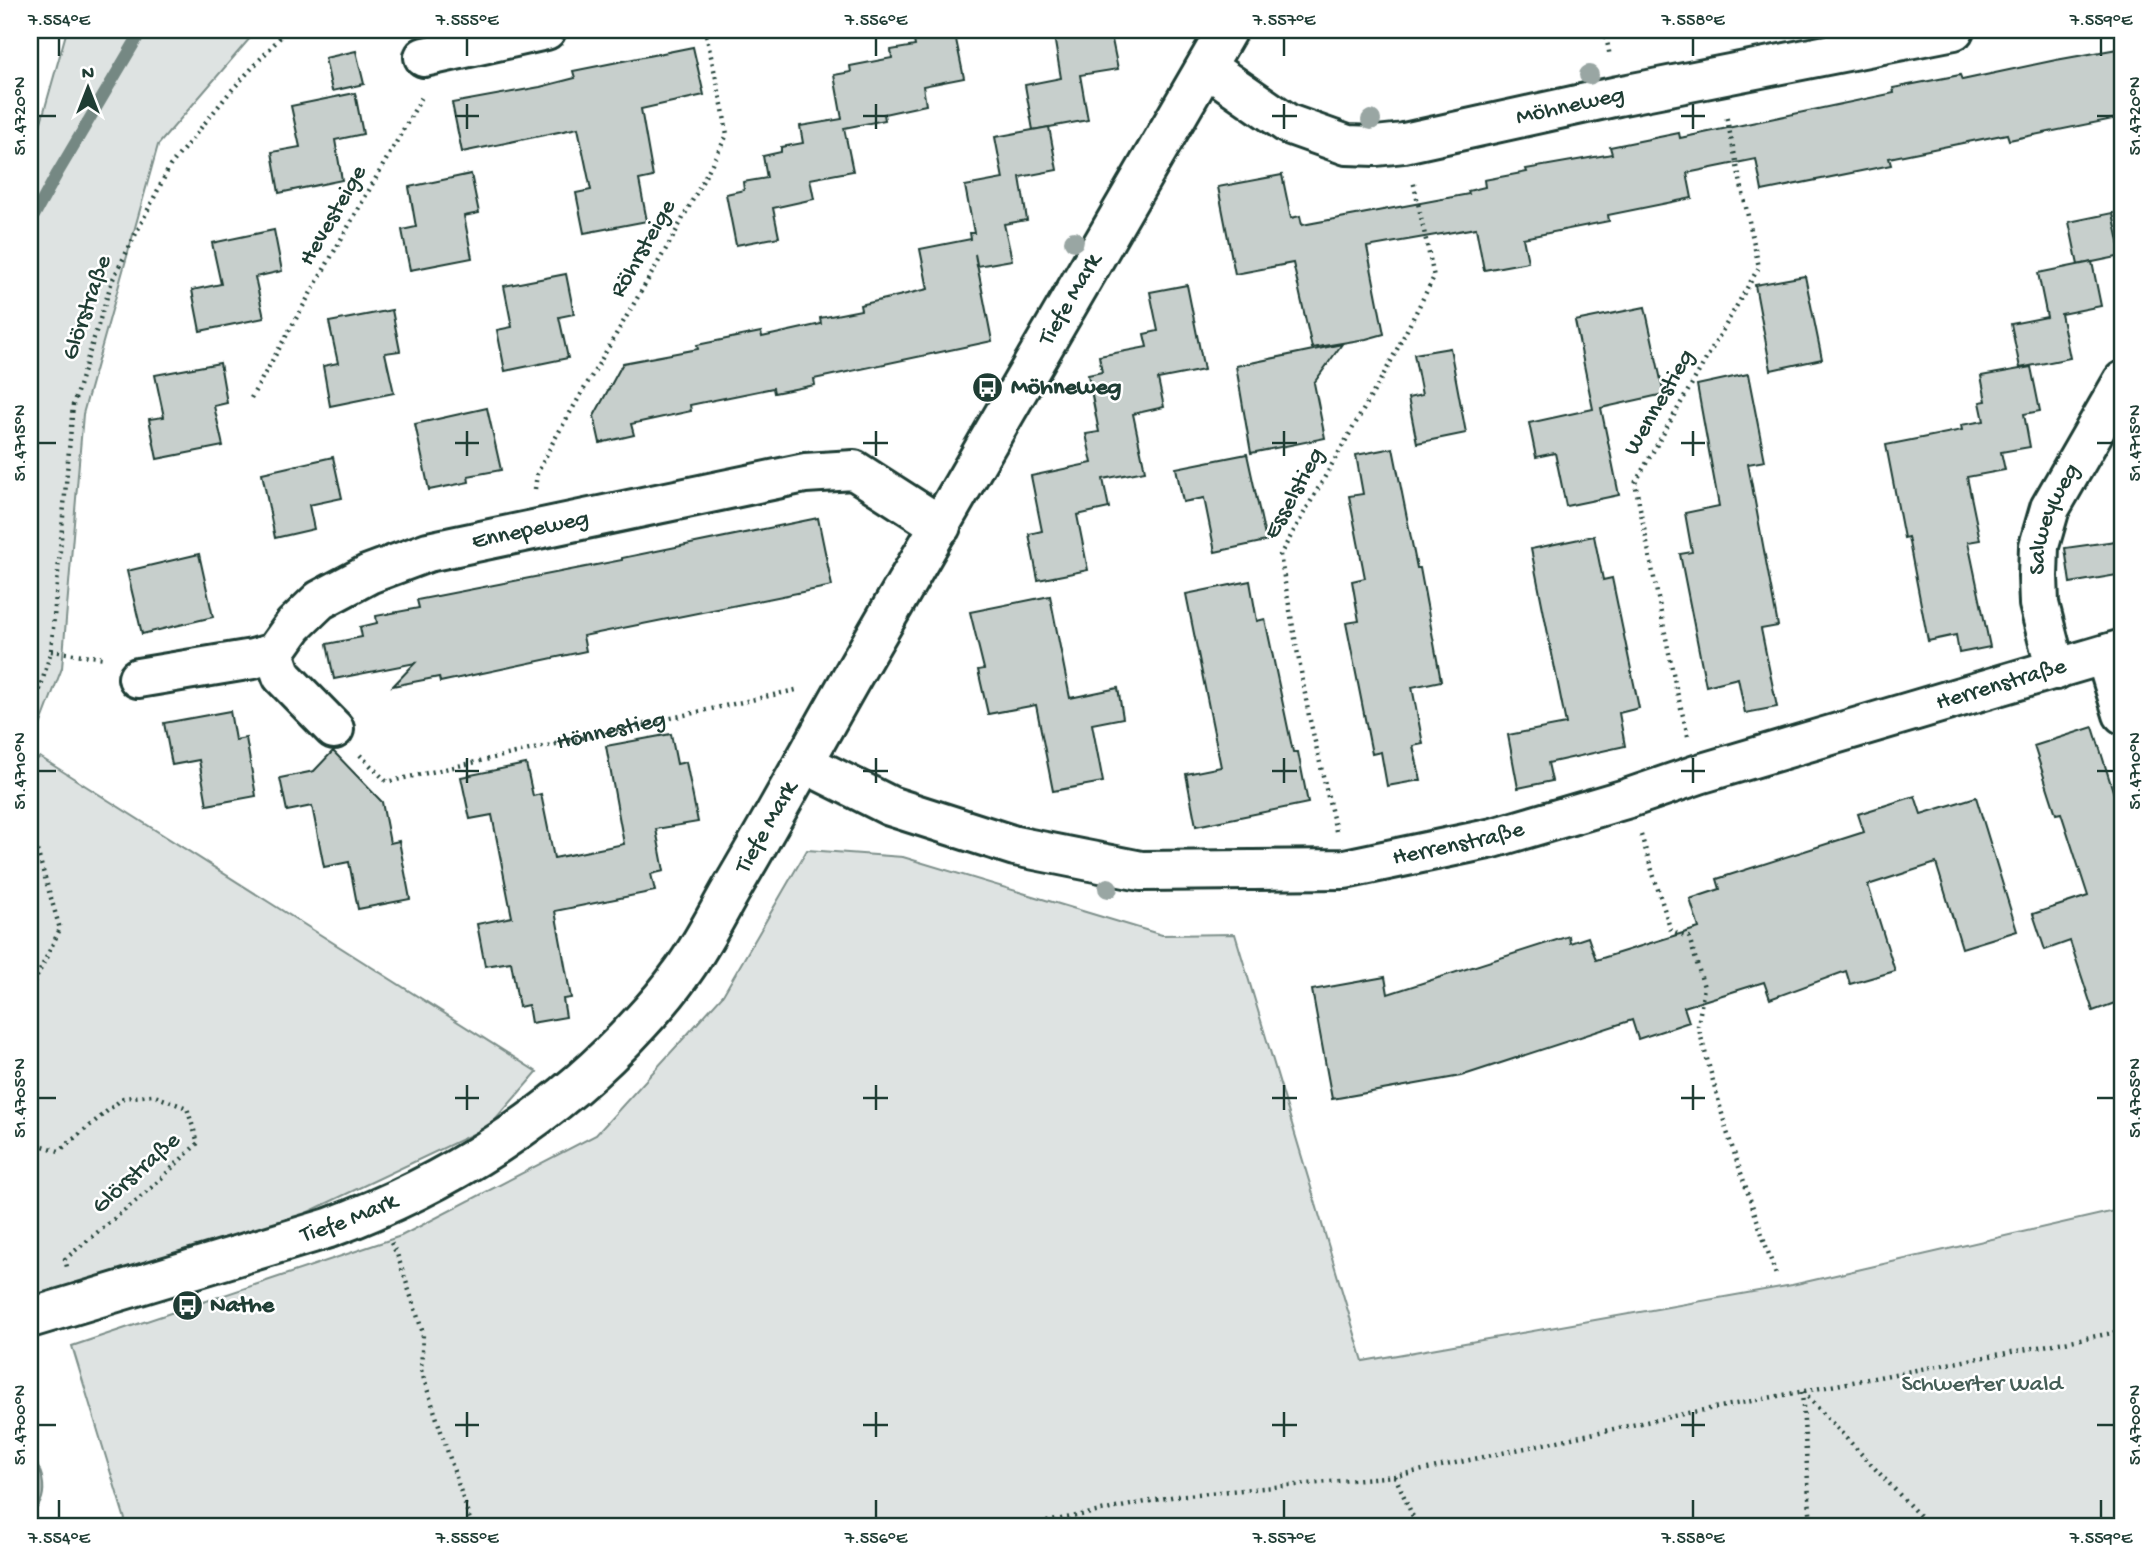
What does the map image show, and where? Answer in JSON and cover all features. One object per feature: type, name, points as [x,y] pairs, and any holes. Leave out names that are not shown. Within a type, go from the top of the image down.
[{"type":"street","points":[[436,54],[546,30]]},
{"type":"street","name":"Tiefe Mark","points":[[30,1318],[329,1228],[372,1212],[437,1180],[497,1145],[593,1069],[640,1024],[681,974],[1227,30]]},
{"type":"street","name":"Möhneweg","points":[[1206,67],[1287,124],[1347,145],[1376,146],[1404,143],[1618,96],[1954,30]]},
{"type":"street","name":"Salweyweg","points":[[2056,670],[2039,604],[2039,546],[2050,508],[2123,381]]},
{"type":"street","name":"Ennepeweg","points":[[274,653],[293,625],[320,600],[369,574],[428,552],[805,473],[855,470],[941,526]]},
{"type":"street","name":"Herrenstraße","points":[[804,763],[890,806],[1015,846],[1141,871],[1345,869],[1493,838],[2114,652],[2123,714]]},
{"type":"street","points":[[138,678],[253,659],[274,653],[282,676],[334,729]]},
{"type":"path","name":"Glörstraße","points":[[30,724],[51,651],[73,405],[112,281],[170,166],[230,92],[288,30]]},
{"type":"path","name":"Röhrsteige","points":[[537,474],[584,387],[673,237],[727,135],[705,30]]},
{"type":"path","points":[[1605,30],[1607,40]]},
{"type":"path","name":"Hevesteige","points":[[251,398],[436,54]]},
{"type":"path","name":"Wennestieg","points":[[1683,720],[1635,483],[1759,268],[1726,113]]},
{"type":"path","name":"Esselstieg","points":[[1345,869],[1309,716],[1280,555],[1389,365],[1434,277],[1417,197]]},
{"type":"path","points":[[51,651],[132,662],[138,678]]},
{"type":"path","name":"Hönnestieg","points":[[376,771],[387,782],[852,678]]},
{"type":"path","points":[[1629,798],[1671,931],[1689,937],[1704,987],[1698,1026],[1727,1132],[1777,1278]]},
{"type":"path","points":[[30,831],[60,929],[30,991]]},
{"type":"path","name":"Glörstraße","points":[[30,1142],[59,1151],[123,1098],[152,1095],[187,1108],[198,1143],[148,1191],[65,1259],[76,1304]]},
{"type":"path","points":[[372,1212],[397,1254],[423,1333],[421,1370],[472,1526]]},
{"type":"path","points":[[1026,1526],[1176,1496],[1395,1476],[1688,1413],[2123,1331]]},
{"type":"path","points":[[1802,1391],[1811,1526]]},
{"type":"path","points":[[1802,1391],[1929,1526]]},
{"type":"path","points":[[1395,1476],[1417,1526]]},
{"type":"green space","points":[[67,30],[257,30],[158,145],[83,414],[62,668],[30,752],[30,161]]},
{"type":"green space","points":[[40,757],[537,1072],[490,1126],[283,1224],[30,1301],[30,765]]},
{"type":"green space","name":"Schwerter Wald","points":[[807,850],[903,857],[1162,935],[1235,934],[1363,1361],[1792,1285],[2123,1209],[2123,1526],[127,1526],[72,1346],[401,1236],[596,1135],[723,995]]},
{"type":"shaded area","points":[[30,1454],[42,1476],[43,1493],[37,1508],[30,1514]]},
{"type":"building","points":[[912,30],[954,30],[964,78],[923,86],[926,105],[884,114],[885,120],[844,128],[853,171],[810,179],[814,199],[773,208],[779,237],[736,245],[726,194],[744,190],[743,182],[767,178],[763,156],[781,152],[781,147],[803,143],[800,126],[842,119],[834,75],[851,72],[850,66],[892,58],[891,50],[915,46]]},
{"type":"building","points":[[1088,30],[1110,30],[1118,69],[1080,75],[1088,120],[1033,130],[1025,85],[1061,78],[1054,36]]},
{"type":"building","points":[[693,47],[704,95],[641,109],[653,177],[639,180],[647,221],[584,233],[576,193],[591,190],[578,128],[462,152],[452,103],[540,87],[575,78],[573,71]]},
{"type":"building","points":[[2123,48],[2123,117],[2009,140],[2007,134],[1889,158],[1891,165],[1762,191],[1756,159],[1687,173],[1692,198],[1608,215],[1609,221],[1523,238],[1528,262],[1484,270],[1476,228],[1367,247],[1384,334],[1366,339],[1312,348],[1293,263],[1235,274],[1218,187],[1282,175],[1291,218],[1300,216],[1302,225],[1469,194],[1468,191],[1485,187],[1484,180],[1527,172],[1526,169],[1612,154],[1610,147],[1679,133],[1680,138],[1894,93],[1893,88],[1960,75],[1962,80]]},
{"type":"building","points":[[356,51],[364,84],[332,91],[325,58]]},
{"type":"building","points":[[355,93],[363,134],[335,140],[342,180],[279,193],[272,152],[300,147],[291,106]]},
{"type":"building","points":[[1049,127],[1057,170],[1020,177],[1027,220],[1004,224],[1012,260],[977,266],[992,341],[814,379],[815,385],[774,393],[773,388],[690,405],[691,411],[631,424],[634,435],[600,443],[594,416],[623,363],[698,349],[697,345],[761,332],[762,337],[821,324],[820,318],[861,310],[860,305],[928,289],[920,249],[971,239],[970,233],[974,233],[965,186],[1003,179],[995,137]]},
{"type":"building","points":[[471,174],[479,213],[464,216],[472,258],[410,270],[402,230],[416,227],[409,187]]},
{"type":"building","points":[[2113,213],[2122,256],[2078,265],[2069,222]]},
{"type":"building","points":[[274,230],[282,271],[255,277],[264,318],[200,331],[192,290],[221,284],[212,243]]},
{"type":"building","points":[[2092,262],[2101,306],[2061,314],[2070,358],[2020,368],[2011,324],[2047,317],[2038,273]]},
{"type":"building","points":[[566,274],[574,314],[559,317],[568,358],[505,371],[497,330],[512,327],[504,286]]},
{"type":"building","points":[[1805,276],[1822,359],[1771,370],[1755,285]]},
{"type":"building","points":[[1187,285],[1204,370],[1158,379],[1164,407],[1133,414],[1145,471],[1103,479],[1109,508],[1077,515],[1088,570],[1038,580],[1029,534],[1042,531],[1031,476],[1092,463],[1086,434],[1099,432],[1088,375],[1102,372],[1099,356],[1147,347],[1144,334],[1158,331],[1150,292]]},
{"type":"building","points":[[1645,307],[1664,394],[1601,408],[1619,495],[1566,506],[1555,453],[1536,457],[1529,423],[1593,409],[1575,321]]},
{"type":"building","points":[[392,310],[400,351],[385,353],[394,393],[330,406],[323,366],[338,363],[329,322]]},
{"type":"building","points":[[1342,344],[1314,383],[1325,438],[1251,453],[1236,366]]},
{"type":"building","points":[[1450,348],[1466,433],[1417,443],[1408,398],[1422,395],[1414,354]]},
{"type":"building","points":[[220,363],[227,403],[214,406],[223,446],[157,459],[149,419],[164,417],[155,375]]},
{"type":"building","points":[[2031,367],[2040,411],[2024,414],[2030,447],[2001,452],[2005,470],[1967,477],[1980,540],[1968,542],[1990,647],[1959,653],[1956,635],[1928,641],[1908,537],[1904,538],[1886,445],[1962,430],[1961,425],[1984,421],[1980,402],[1986,401],[1981,376]]},
{"type":"building","points":[[1748,374],[1765,461],[1748,464],[1778,626],[1761,629],[1777,707],[1745,713],[1738,678],[1706,686],[1680,554],[1692,552],[1685,513],[1719,506],[1697,385]]},
{"type":"building","points":[[487,408],[501,470],[468,476],[469,482],[429,490],[415,424]]},
{"type":"building","points":[[1393,448],[1417,568],[1420,568],[1441,681],[1412,687],[1423,744],[1413,746],[1421,780],[1387,786],[1381,752],[1372,754],[1346,623],[1359,621],[1352,581],[1365,578],[1349,496],[1363,494],[1356,455]]},
{"type":"building","points":[[1247,454],[1266,541],[1215,552],[1204,498],[1183,502],[1176,468]]},
{"type":"building","points":[[333,457],[342,498],[309,505],[314,529],[275,538],[262,473]]},
{"type":"building","points":[[818,518],[832,586],[583,636],[586,651],[440,682],[439,677],[393,686],[415,663],[334,679],[327,644],[362,637],[360,627],[377,623],[376,616],[419,608],[417,600]]},
{"type":"building","points":[[1594,536],[1603,580],[1612,578],[1639,708],[1619,713],[1625,746],[1548,763],[1552,781],[1518,788],[1508,735],[1566,724],[1531,549]]},
{"type":"building","points":[[2123,540],[2123,574],[2070,583],[2065,548]]},
{"type":"building","points":[[199,554],[213,617],[142,634],[127,571]]},
{"type":"building","points":[[1250,581],[1257,621],[1265,619],[1293,752],[1298,752],[1308,803],[1196,826],[1186,774],[1221,767],[1186,594]]},
{"type":"building","points":[[1050,596],[1070,698],[1118,688],[1123,718],[1092,724],[1103,782],[1053,791],[1036,705],[988,714],[978,670],[984,669],[970,612]]},
{"type":"building","points":[[230,711],[235,740],[246,738],[256,796],[207,805],[199,760],[172,765],[164,723]]},
{"type":"building","points":[[2093,727],[2123,823],[2123,1000],[2093,1011],[2070,941],[2045,950],[2033,914],[2088,896],[2061,813],[2056,814],[2034,746]]},
{"type":"building","points":[[671,734],[677,764],[686,762],[698,822],[656,829],[664,871],[651,874],[655,891],[555,911],[571,998],[563,999],[566,1017],[531,1023],[528,1005],[519,1007],[511,962],[485,966],[477,924],[512,917],[492,815],[470,819],[461,777],[526,764],[533,796],[541,794],[554,858],[624,844],[606,746]]},
{"type":"building","points":[[333,751],[382,802],[390,843],[399,841],[410,899],[358,909],[349,862],[324,867],[312,806],[287,811],[280,778],[314,771]]},
{"type":"building","points":[[1915,796],[1921,814],[1976,797],[2017,931],[1962,948],[1936,863],[1868,885],[1895,971],[1850,984],[1846,971],[1770,999],[1764,982],[1684,1007],[1689,1022],[1638,1039],[1632,1020],[1461,1076],[1332,1099],[1312,990],[1385,977],[1388,994],[1569,936],[1570,943],[1588,937],[1596,960],[1699,928],[1690,899],[1720,889],[1717,879],[1864,832],[1858,814]]},
{"type":"waterway","points":[[30,223],[142,30]]},
{"type":"place","name":"Möhneweg","points":[[988,388]]},
{"type":"place","name":"Nathe","points":[[187,1306]]}]
